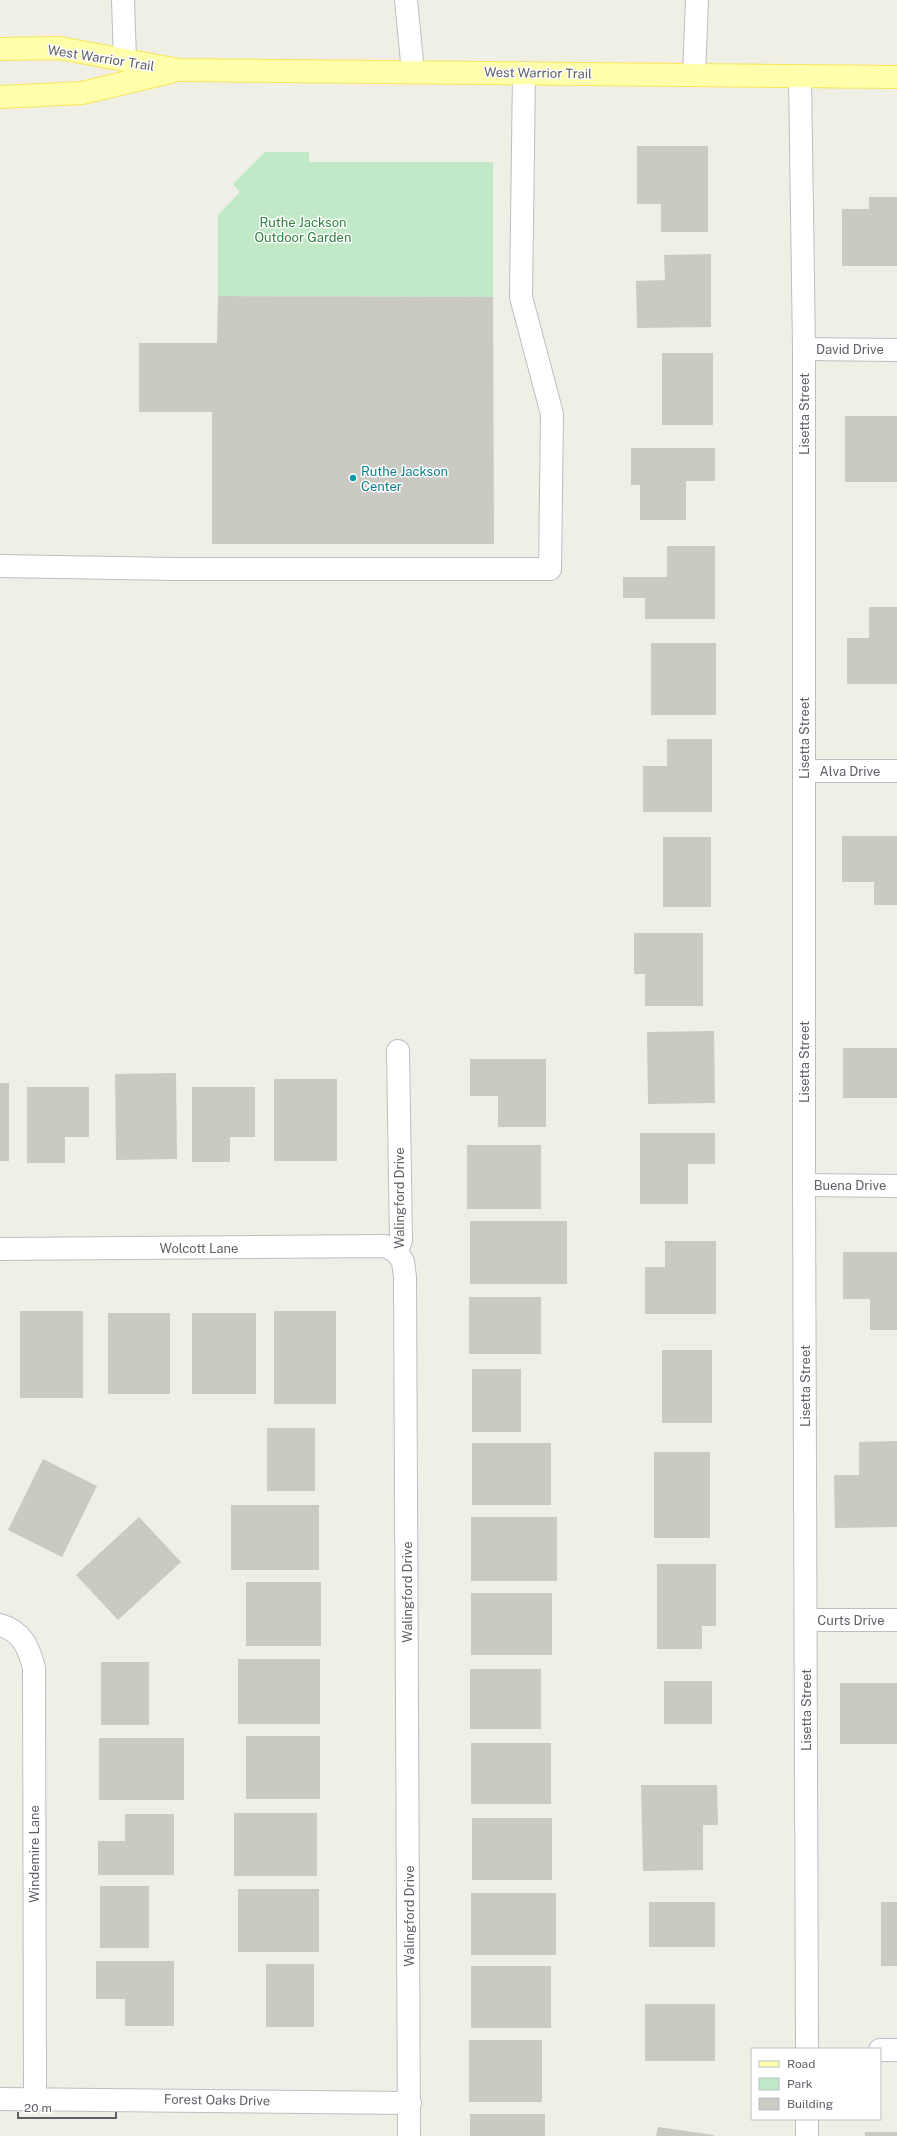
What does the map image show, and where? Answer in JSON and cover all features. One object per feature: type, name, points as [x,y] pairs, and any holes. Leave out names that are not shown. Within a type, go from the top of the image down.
[{"type":"main road","name":"West Warrior Trail","points":[[0,48],[59,48],[179,70],[897,77]]},
{"type":"main road","name":"West Warrior Trail","points":[[0,97],[82,93],[179,70]]},
{"type":"street","points":[[123,0],[125,60]]},
{"type":"street","points":[[406,0],[413,72]]},
{"type":"street","points":[[694,75],[696,0]]},
{"type":"street","points":[[0,566],[175,569],[550,569],[552,414],[521,297],[524,73]]},
{"type":"street","name":"Lisetta Street","points":[[800,76],[804,349],[804,1185],[807,2048]]},
{"type":"street","name":"David Drive","points":[[804,349],[897,350]]},
{"type":"street","name":"Alva Drive","points":[[804,770],[897,771]]},
{"type":"street","name":"Walingford Drive","points":[[398,1051],[401,1240],[397,1252],[403,1262],[404,1277],[409,2136]]},
{"type":"street","name":"Buena Drive","points":[[804,1185],[897,1186]]},
{"type":"street","name":"Wolcott Lane","points":[[0,1249],[385,1246],[397,1252]]},
{"type":"street","name":"Curts Drive","points":[[806,1620],[897,1620]]},
{"type":"street","name":"Windemire Lane","points":[[0,1626],[18,1633],[29,1648],[34,1668],[35,2098]]},
{"type":"street","points":[[881,2050],[897,2050]]},
{"type":"street","name":"Forest Oaks Drive","points":[[0,2099],[35,2098],[410,2103]]},
{"type":"street","points":[[807,2120],[807,2136]]},
{"type":"green space","name":"Ruthe Jackson Outdoor Garden","points":[[265,152],[309,152],[309,162],[493,162],[493,297],[218,296],[218,215],[240,192],[233,184]]},
{"type":"building","points":[[637,146],[708,146],[708,232],[661,232],[661,204],[637,204]]},
{"type":"building","points":[[869,197],[897,197],[897,266],[842,266],[842,209],[869,209]]},
{"type":"building","points":[[711,254],[711,327],[637,328],[636,281],[665,280],[664,255]]},
{"type":"building","name":"Ruthe Jackson Center","points":[[218,296],[493,297],[494,544],[212,544],[212,412],[139,412],[139,343],[217,343]]},
{"type":"building","points":[[662,353],[713,353],[713,425],[662,425]]},
{"type":"building","points":[[845,416],[897,416],[897,482],[845,482]]},
{"type":"building","points":[[631,448],[715,448],[715,481],[686,481],[686,520],[640,520],[640,485],[631,485]]},
{"type":"building","points":[[667,546],[715,546],[715,619],[645,619],[645,598],[623,598],[623,577],[667,577]]},
{"type":"building","points":[[869,607],[897,607],[897,684],[847,684],[847,638],[869,638]]},
{"type":"building","points":[[651,643],[716,643],[716,715],[651,715]]},
{"type":"building","points":[[667,739],[712,739],[712,812],[643,812],[643,766],[667,766]]},
{"type":"building","points":[[842,836],[897,836],[897,905],[874,905],[874,882],[842,882]]},
{"type":"building","points":[[663,837],[711,837],[711,907],[663,907]]},
{"type":"building","points":[[634,933],[703,933],[703,1006],[645,1006],[645,974],[634,974]]},
{"type":"building","points":[[714,1031],[715,1103],[648,1104],[647,1032]]},
{"type":"building","points":[[843,1048],[897,1048],[897,1098],[843,1098]]},
{"type":"building","points":[[470,1059],[546,1059],[546,1127],[498,1127],[498,1096],[470,1096]]},
{"type":"building","points":[[176,1073],[177,1159],[116,1160],[115,1074]]},
{"type":"building","points":[[274,1079],[337,1079],[337,1161],[274,1161]]},
{"type":"building","points":[[0,1083],[9,1083],[9,1161],[0,1161]]},
{"type":"building","points":[[27,1087],[89,1087],[89,1137],[65,1137],[65,1163],[27,1163]]},
{"type":"building","points":[[192,1087],[255,1087],[255,1137],[230,1137],[230,1162],[192,1162]]},
{"type":"building","points":[[640,1133],[715,1133],[715,1164],[688,1164],[688,1204],[640,1204]]},
{"type":"building","points":[[467,1145],[541,1145],[541,1209],[467,1209]]},
{"type":"building","points":[[470,1221],[567,1221],[567,1284],[470,1284]]},
{"type":"building","points":[[665,1241],[716,1241],[716,1314],[645,1314],[645,1267],[665,1267]]},
{"type":"building","points":[[843,1252],[897,1252],[897,1330],[870,1330],[870,1299],[843,1299]]},
{"type":"building","points":[[469,1297],[541,1297],[541,1354],[469,1354]]},
{"type":"building","points":[[20,1311],[83,1311],[83,1398],[20,1398]]},
{"type":"building","points":[[274,1311],[336,1311],[336,1404],[274,1404]]},
{"type":"building","points":[[108,1313],[170,1313],[170,1394],[108,1394]]},
{"type":"building","points":[[192,1313],[256,1313],[256,1394],[192,1394]]},
{"type":"building","points":[[662,1350],[712,1350],[712,1423],[662,1423]]},
{"type":"building","points":[[472,1369],[521,1369],[521,1432],[472,1432]]},
{"type":"building","points":[[267,1428],[315,1428],[315,1491],[267,1491]]},
{"type":"building","points":[[897,1441],[897,1527],[835,1528],[834,1475],[859,1475],[859,1442]]},
{"type":"building","points":[[472,1443],[551,1443],[551,1505],[472,1505]]},
{"type":"building","points":[[654,1452],[710,1452],[710,1538],[654,1538]]},
{"type":"building","points":[[43,1459],[97,1486],[62,1557],[8,1530]]},
{"type":"building","points":[[231,1505],[319,1505],[319,1570],[231,1570]]},
{"type":"building","points":[[139,1517],[181,1562],[118,1620],[76,1575]]},
{"type":"building","points":[[471,1517],[557,1517],[557,1581],[471,1581]]},
{"type":"building","points":[[657,1564],[716,1564],[716,1626],[702,1626],[702,1649],[657,1649]]},
{"type":"building","points":[[246,1582],[321,1582],[321,1646],[246,1646]]},
{"type":"building","points":[[471,1593],[552,1593],[552,1655],[471,1655]]},
{"type":"building","points":[[238,1659],[320,1659],[320,1724],[238,1724]]},
{"type":"building","points":[[101,1662],[149,1662],[149,1725],[101,1725]]},
{"type":"building","points":[[470,1669],[541,1669],[541,1729],[470,1729]]},
{"type":"building","points":[[664,1681],[712,1681],[712,1724],[664,1724]]},
{"type":"building","points":[[840,1683],[897,1683],[897,1744],[840,1744]]},
{"type":"building","points":[[246,1736],[320,1736],[320,1799],[246,1799]]},
{"type":"building","points":[[99,1738],[184,1738],[184,1800],[99,1800]]},
{"type":"building","points":[[471,1743],[551,1743],[551,1804],[471,1804]]},
{"type":"building","points":[[641,1785],[717,1785],[718,1825],[703,1825],[703,1870],[643,1871]]},
{"type":"building","points":[[234,1813],[317,1813],[317,1876],[234,1876]]},
{"type":"building","points":[[125,1814],[174,1814],[174,1875],[98,1875],[98,1841],[125,1841]]},
{"type":"building","points":[[472,1818],[552,1818],[552,1880],[472,1880]]},
{"type":"building","points":[[100,1886],[149,1886],[149,1948],[100,1948]]},
{"type":"building","points":[[238,1889],[319,1889],[319,1952],[238,1952]]},
{"type":"building","points":[[471,1893],[556,1893],[556,1955],[471,1955]]},
{"type":"building","points":[[649,1902],[715,1902],[715,1947],[649,1947]]},
{"type":"building","points":[[881,1902],[897,1902],[897,1966],[881,1966]]},
{"type":"building","points":[[96,1961],[174,1961],[174,2026],[125,2026],[125,1999],[96,1999]]},
{"type":"building","points":[[266,1964],[314,1964],[314,2027],[266,2027]]},
{"type":"building","points":[[471,1966],[551,1966],[551,2028],[471,2028]]},
{"type":"building","points":[[645,2004],[715,2004],[715,2061],[645,2061]]},
{"type":"building","points":[[469,2040],[542,2040],[542,2102],[469,2102]]},
{"type":"building","points":[[470,2114],[545,2114],[545,2136],[470,2136]]},
{"type":"building","points":[[658,2127],[714,2135],[714,2136],[656,2136]]},
{"type":"building","points":[[865,2132],[897,2132],[897,2136],[865,2136]]},
{"type":"place","name":"Ruthe Jackson Center","points":[[353,478]]}]
